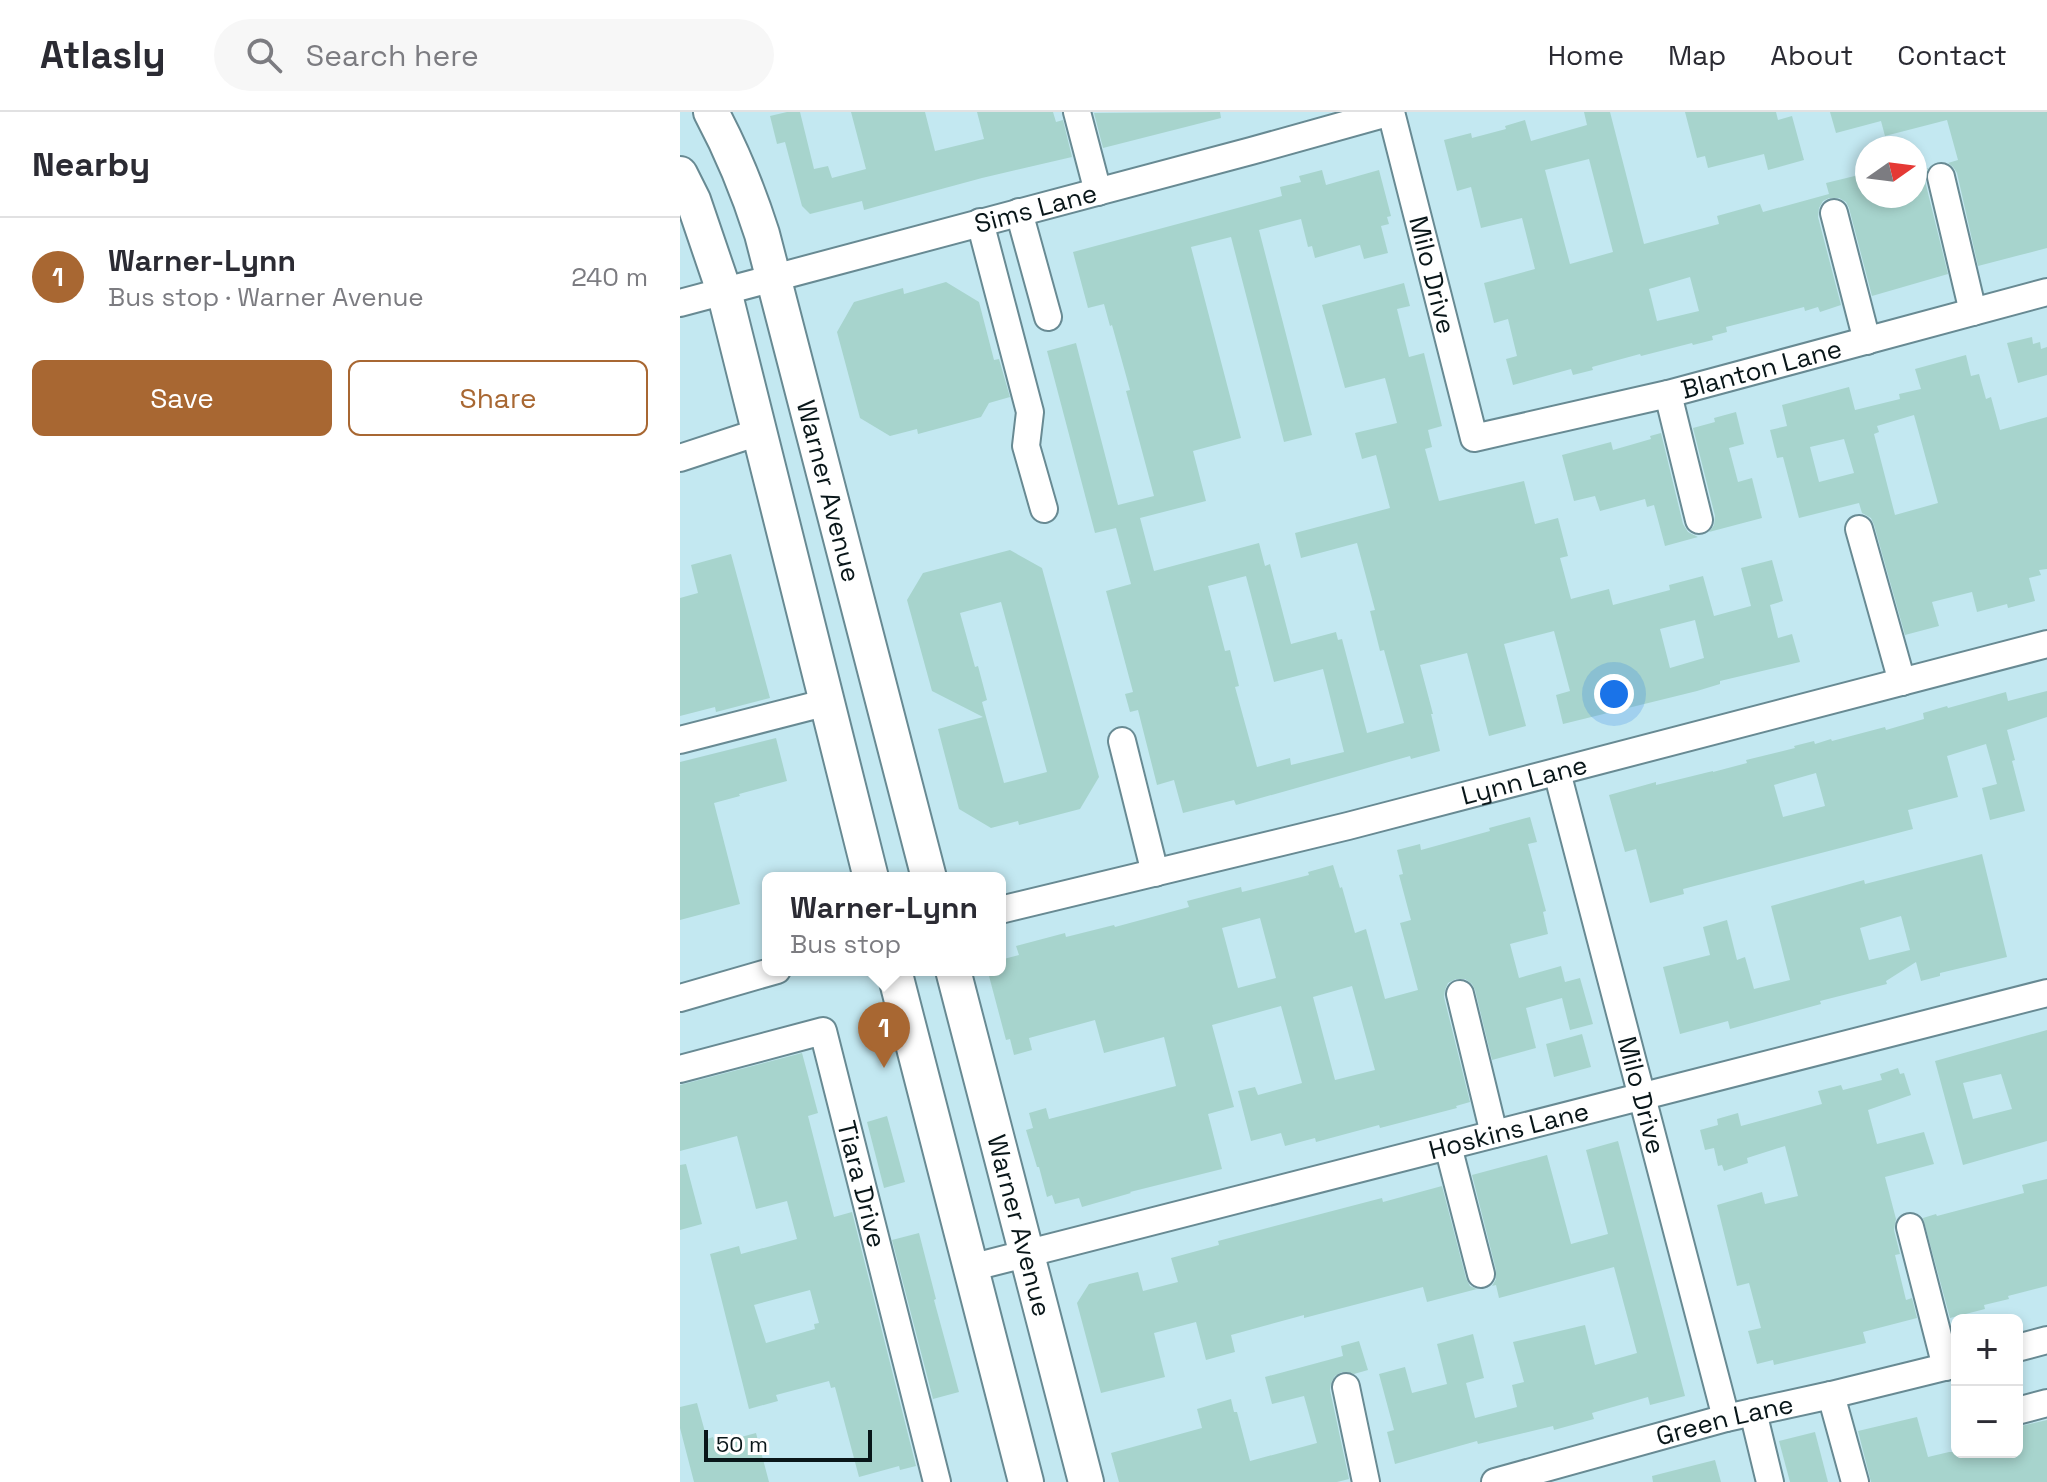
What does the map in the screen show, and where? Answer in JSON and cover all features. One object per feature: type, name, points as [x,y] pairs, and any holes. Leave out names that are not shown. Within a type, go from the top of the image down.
[{"type":"main road","name":"Warner Avenue","points":[[711,112],[749,190],[927,872]]},
{"type":"main road","name":"Warner Avenue","points":[[680,174],[693,200],[724,291],[870,872]]},
{"type":"main road","points":[[896,976],[1026,1482]]},
{"type":"main road","name":"Warner Avenue","points":[[955,976],[1086,1482]]},
{"type":"street","points":[[1077,112],[1098,192]]},
{"type":"street","name":"Sims Lane","points":[[680,303],[1391,112]]},
{"type":"street","name":"Milo Drive","points":[[1391,112],[1474,438]]},
{"type":"street","points":[[1941,177],[1973,312]]},
{"type":"street","points":[[1019,212],[1048,317]]},
{"type":"street","points":[[1834,213],[1867,341]]},
{"type":"street","points":[[980,222],[1030,412],[1026,446],[1044,509]]},
{"type":"street","name":"Blanton Lane","points":[[1474,438],[1668,394],[2047,292]]},
{"type":"street","points":[[1668,394],[1699,520]]},
{"type":"street","points":[[680,458],[759,432]]},
{"type":"street","points":[[1859,529],[1902,682]]},
{"type":"street","name":"Lynn Lane","points":[[1006,909],[1348,826],[2047,644]]},
{"type":"street","points":[[680,740],[828,702]]},
{"type":"street","points":[[1122,741],[1155,873]]},
{"type":"street","name":"Milo Drive","points":[[1557,772],[1726,1418]]},
{"type":"street","points":[[680,998],[762,974]]},
{"type":"street","name":"Hoskins Lane","points":[[970,1268],[2047,993]]},
{"type":"street","points":[[1460,994],[1494,1134]]},
{"type":"street","name":"Tiara Drive","points":[[680,1069],[823,1031],[937,1482]]},
{"type":"street","points":[[1448,1146],[1481,1274]]},
{"type":"street","points":[[1910,1227],[1951,1358]]},
{"type":"street","points":[[2023,1346],[2047,1340]]},
{"type":"street","name":"Green Lane","points":[[1495,1482],[1562,1474],[1726,1418],[1951,1369]]},
{"type":"street","points":[[1346,1387],[1366,1482]]},
{"type":"street","points":[[1831,1395],[1855,1482]]},
{"type":"street","points":[[2023,1409],[2047,1403]]},
{"type":"street","points":[[1753,1412],[1770,1482]]},
{"type":"building","points":[[800,112],[814,169],[828,166],[832,178],[866,169],[851,112],[925,112],[935,151],[984,139],[977,112],[1053,112],[1056,122],[1063,120],[1072,157],[864,210],[862,201],[810,214],[802,206],[785,142],[777,144],[770,116]]},
{"type":"building","points":[[1220,112],[1221,118],[1103,148],[1094,113]]},
{"type":"building","points":[[1584,112],[1610,112],[1644,244],[1719,224],[1717,216],[1760,204],[1763,212],[1829,194],[1826,183],[1855,176],[1855,208],[1927,208],[1927,189],[1948,274],[1872,296],[1849,208],[1839,198],[1829,198],[1823,201],[1818,217],[1841,305],[1820,312],[1818,307],[1805,311],[1804,307],[1726,327],[1727,332],[1712,336],[1713,340],[1640,354],[1573,375],[1571,369],[1513,385],[1506,359],[1517,356],[1508,319],[1494,323],[1484,283],[1535,269],[1522,218],[1481,228],[1471,187],[1457,191],[1444,140],[1471,133],[1472,138],[1506,129],[1505,126],[1525,120],[1531,141],[1587,125]],"holes":[[[1589,159],[1613,252],[1570,264],[1545,170]],[[1690,277],[1699,311],[1657,321],[1649,289]]]},
{"type":"building","points":[[1685,112],[1776,112],[1778,120],[1792,116],[1804,160],[1768,170],[1764,154],[1708,168],[1705,156],[1697,158]]},
{"type":"building","points":[[1830,112],[2047,112],[2047,248],[1978,266],[1957,173],[1948,163],[1958,160],[1947,120],[1885,136],[1881,121],[1836,133]]},
{"type":"building","points":[[1322,170],[1326,185],[1379,170],[1391,216],[1387,217],[1389,224],[1381,226],[1388,253],[1364,259],[1360,245],[1315,258],[1312,246],[1308,247],[1301,219],[1259,230],[1312,435],[1284,442],[1231,237],[1191,247],[1241,438],[1193,451],[1206,501],[1140,518],[1154,571],[1259,543],[1265,566],[1270,564],[1291,644],[1336,632],[1338,640],[1342,639],[1367,733],[1404,723],[1384,650],[1380,651],[1370,611],[1375,610],[1357,543],[1301,558],[1295,533],[1390,508],[1376,455],[1362,459],[1355,433],[1397,423],[1385,378],[1345,388],[1322,305],[1404,283],[1410,306],[1397,309],[1409,357],[1424,353],[1442,426],[1428,430],[1432,447],[1425,449],[1439,501],[1524,481],[1535,524],[1558,518],[1568,556],[1560,558],[1571,599],[1609,589],[1613,605],[1670,590],[1669,585],[1703,576],[1714,616],[1751,606],[1741,568],[1772,560],[1783,601],[1770,605],[1778,638],[1792,634],[1800,662],[1563,724],[1556,695],[1570,691],[1554,631],[1504,644],[1526,726],[1489,736],[1467,653],[1420,665],[1440,751],[1411,759],[1410,756],[1236,805],[1234,800],[1183,813],[1174,780],[1157,785],[1138,710],[1130,712],[1125,694],[1133,692],[1106,591],[1131,584],[1116,528],[1095,533],[1047,351],[1076,343],[1118,505],[1154,496],[1112,325],[1104,304],[1088,308],[1073,252],[1282,196],[1280,187],[1301,182],[1299,176]],"holes":[[[1246,576],[1274,682],[1323,669],[1344,752],[1291,765],[1290,758],[1257,767],[1235,687],[1239,686],[1230,650],[1225,651],[1208,586]],[[1695,620],[1704,658],[1670,668],[1660,629]]]},
{"type":"building","points":[[946,282],[979,302],[994,360],[999,359],[1010,397],[989,403],[981,417],[918,434],[917,429],[890,436],[860,418],[837,332],[854,302],[903,288],[904,294]]},
{"type":"building","points":[[2032,337],[2033,344],[2040,342],[2041,349],[2047,347],[2047,375],[2018,383],[2007,343]]},
{"type":"building","points":[[1966,355],[1971,376],[1979,374],[1986,399],[1991,397],[2000,430],[2047,417],[2047,569],[2039,570],[2041,575],[2029,578],[2035,601],[1977,612],[1972,592],[1932,602],[1939,626],[1905,635],[1871,518],[1862,513],[1859,503],[1799,518],[1783,457],[1777,458],[1770,430],[1787,426],[1782,405],[1849,387],[1855,410],[1900,399],[1899,394],[1921,389],[1915,369]],"holes":[[[1914,415],[1938,503],[1895,515],[1874,434],[1879,432],[1877,426]],[[1844,439],[1854,473],[1819,482],[1810,447]]]},
{"type":"building","points":[[1736,412],[1744,444],[1729,448],[1738,482],[1752,478],[1762,518],[1709,532],[1715,516],[1693,428]]},
{"type":"building","points":[[1661,433],[1683,524],[1688,532],[1698,537],[1665,546],[1654,505],[1647,507],[1645,499],[1600,511],[1595,496],[1574,501],[1562,455],[1611,442],[1613,450]]},
{"type":"building","points":[[1010,550],[1042,568],[1099,777],[1080,809],[1019,825],[1018,821],[991,828],[959,809],[938,729],[983,717],[932,691],[907,600],[923,573]],"holes":[[[1001,602],[1047,772],[1004,783],[982,702],[987,700],[960,613]]]},
{"type":"building","points":[[731,554],[770,698],[716,712],[715,707],[680,716],[680,598],[698,593],[691,565]]},
{"type":"building","points":[[2047,691],[2047,717],[2007,730],[2025,811],[1990,820],[1982,788],[1997,784],[1986,744],[1947,756],[1958,797],[1908,810],[1913,829],[1683,889],[1684,894],[1650,903],[1636,849],[1625,852],[1609,795],[1656,782],[1656,785],[1713,772],[1814,741],[1815,744],[1832,741],[1885,727],[1886,730],[1924,719],[1923,713],[2006,692],[2008,701]],"holes":[[[1816,773],[1825,806],[1783,817],[1774,785]]]},
{"type":"building","points":[[776,738],[787,781],[714,803],[740,904],[680,920],[680,762]]},
{"type":"building","points":[[1530,817],[1537,842],[1528,844],[1546,911],[1543,912],[1548,934],[1510,944],[1519,978],[1561,966],[1565,982],[1580,978],[1593,1024],[1570,1030],[1562,998],[1526,1008],[1536,1048],[1492,1060],[1475,990],[1465,979],[1456,979],[1448,983],[1444,997],[1470,1102],[1380,1128],[1379,1125],[1316,1142],[1315,1138],[1285,1146],[1281,1133],[1251,1141],[1238,1091],[1255,1087],[1258,1095],[1302,1083],[1281,1006],[1212,1025],[1234,1107],[1208,1114],[1222,1169],[1082,1207],[1079,1198],[1055,1204],[1052,1195],[1047,1197],[1026,1130],[1033,1128],[1029,1113],[1046,1108],[1049,1119],[1176,1086],[1164,1037],[1104,1053],[1095,1020],[1029,1038],[1032,1050],[1014,1055],[1010,1039],[1006,1040],[989,976],[1006,976],[1006,958],[1019,955],[1016,946],[1065,933],[1066,937],[1115,927],[1189,907],[1187,901],[1241,887],[1242,892],[1309,875],[1308,872],[1333,865],[1355,933],[1366,929],[1385,999],[1418,990],[1400,923],[1411,920],[1399,875],[1403,874],[1397,850],[1420,844],[1421,850],[1490,831],[1489,828]],"holes":[[[1260,918],[1276,978],[1238,988],[1222,928]],[[1352,986],[1375,1070],[1335,1080],[1313,997]]]},
{"type":"building","points":[[1982,854],[2007,957],[1940,973],[1940,976],[1921,981],[1916,962],[1886,981],[1887,984],[1730,1029],[1728,1021],[1680,1034],[1663,967],[1710,955],[1703,927],[1727,920],[1737,960],[1745,957],[1754,989],[1790,980],[1771,906],[1864,880],[1865,884]],"holes":[[[1901,916],[1910,950],[1869,960],[1860,928]]]},
{"type":"building","points":[[2047,1030],[2047,1141],[1963,1165],[1935,1061]],"holes":[[[2001,1074],[2012,1109],[1973,1119],[1963,1083]]]},
{"type":"building","points":[[1582,1034],[1591,1067],[1554,1077],[1546,1044]]},
{"type":"building","points":[[802,1053],[818,1113],[808,1116],[834,1217],[852,1212],[916,1466],[900,1470],[899,1466],[859,1477],[835,1387],[831,1388],[829,1381],[776,1395],[778,1401],[749,1409],[710,1254],[739,1246],[741,1254],[797,1239],[787,1201],[756,1209],[737,1136],[680,1151],[680,1085]],"holes":[[[810,1290],[819,1323],[814,1324],[815,1329],[766,1343],[754,1305]]]},
{"type":"building","points":[[1898,1068],[1900,1074],[1904,1073],[1911,1095],[1868,1110],[1877,1144],[1924,1132],[1934,1164],[1885,1177],[1896,1219],[1894,1230],[1900,1254],[1895,1255],[1906,1300],[1912,1298],[1917,1318],[1863,1332],[1866,1343],[1774,1365],[1773,1360],[1757,1364],[1748,1331],[1761,1328],[1749,1283],[1737,1286],[1717,1205],[1762,1192],[1765,1204],[1798,1196],[1785,1146],[1747,1158],[1748,1163],[1724,1171],[1722,1165],[1718,1166],[1714,1148],[1705,1150],[1700,1130],[1718,1125],[1717,1119],[1738,1113],[1741,1126],[1822,1104],[1818,1091],[1841,1085],[1843,1090],[1882,1080],[1880,1074]]},
{"type":"building","points":[[887,1116],[905,1182],[884,1188],[867,1122]]},
{"type":"building","points":[[1618,1141],[1685,1396],[1650,1405],[1648,1397],[1592,1413],[1594,1419],[1554,1430],[1553,1426],[1478,1444],[1477,1441],[1395,1464],[1387,1432],[1394,1430],[1379,1374],[1405,1367],[1412,1393],[1447,1384],[1437,1344],[1473,1334],[1484,1378],[1466,1383],[1475,1418],[1517,1407],[1512,1385],[1524,1382],[1513,1342],[1585,1325],[1595,1365],[1637,1353],[1614,1267],[1499,1298],[1496,1285],[1492,1286],[1496,1270],[1472,1175],[1547,1155],[1571,1244],[1608,1234],[1586,1150]]},
{"type":"building","points":[[686,1164],[702,1224],[680,1230],[680,1165]]},
{"type":"building","points":[[2047,1179],[2047,1286],[2008,1296],[2009,1299],[1984,1305],[1985,1309],[1951,1314],[1950,1318],[1923,1218],[2024,1193],[2022,1185]]},
{"type":"building","points":[[1442,1186],[1466,1278],[1470,1286],[1477,1289],[1427,1302],[1423,1287],[1304,1318],[1304,1315],[1231,1335],[1235,1352],[1206,1360],[1196,1322],[1154,1333],[1165,1377],[1101,1393],[1077,1303],[1089,1284],[1138,1272],[1143,1291],[1178,1282],[1171,1258],[1219,1245],[1218,1241],[1382,1198],[1383,1202]]},
{"type":"building","points":[[919,1233],[959,1392],[933,1399],[892,1240]]},
{"type":"building","points":[[1359,1341],[1368,1370],[1354,1374],[1342,1372],[1335,1376],[1330,1390],[1349,1479],[1337,1482],[1119,1482],[1111,1453],[1202,1428],[1197,1409],[1231,1399],[1250,1461],[1317,1443],[1304,1396],[1272,1404],[1265,1377],[1343,1356],[1341,1346]]},
{"type":"building","points":[[697,1403],[707,1439],[713,1437],[715,1444],[756,1433],[769,1482],[694,1482],[680,1428],[680,1407]]},
{"type":"building","points":[[1917,1417],[1928,1457],[1951,1452],[1951,1458],[2023,1458],[2023,1426],[2047,1420],[2047,1482],[1871,1482],[1858,1431]]},
{"type":"building","points":[[1815,1432],[1828,1482],[1790,1482],[1779,1441]]},
{"type":"building","points":[[1715,1460],[1721,1482],[1653,1482],[1652,1476]]},
{"type":"place","name":"Warner-Lynn","points":[[884,1068]]}]
